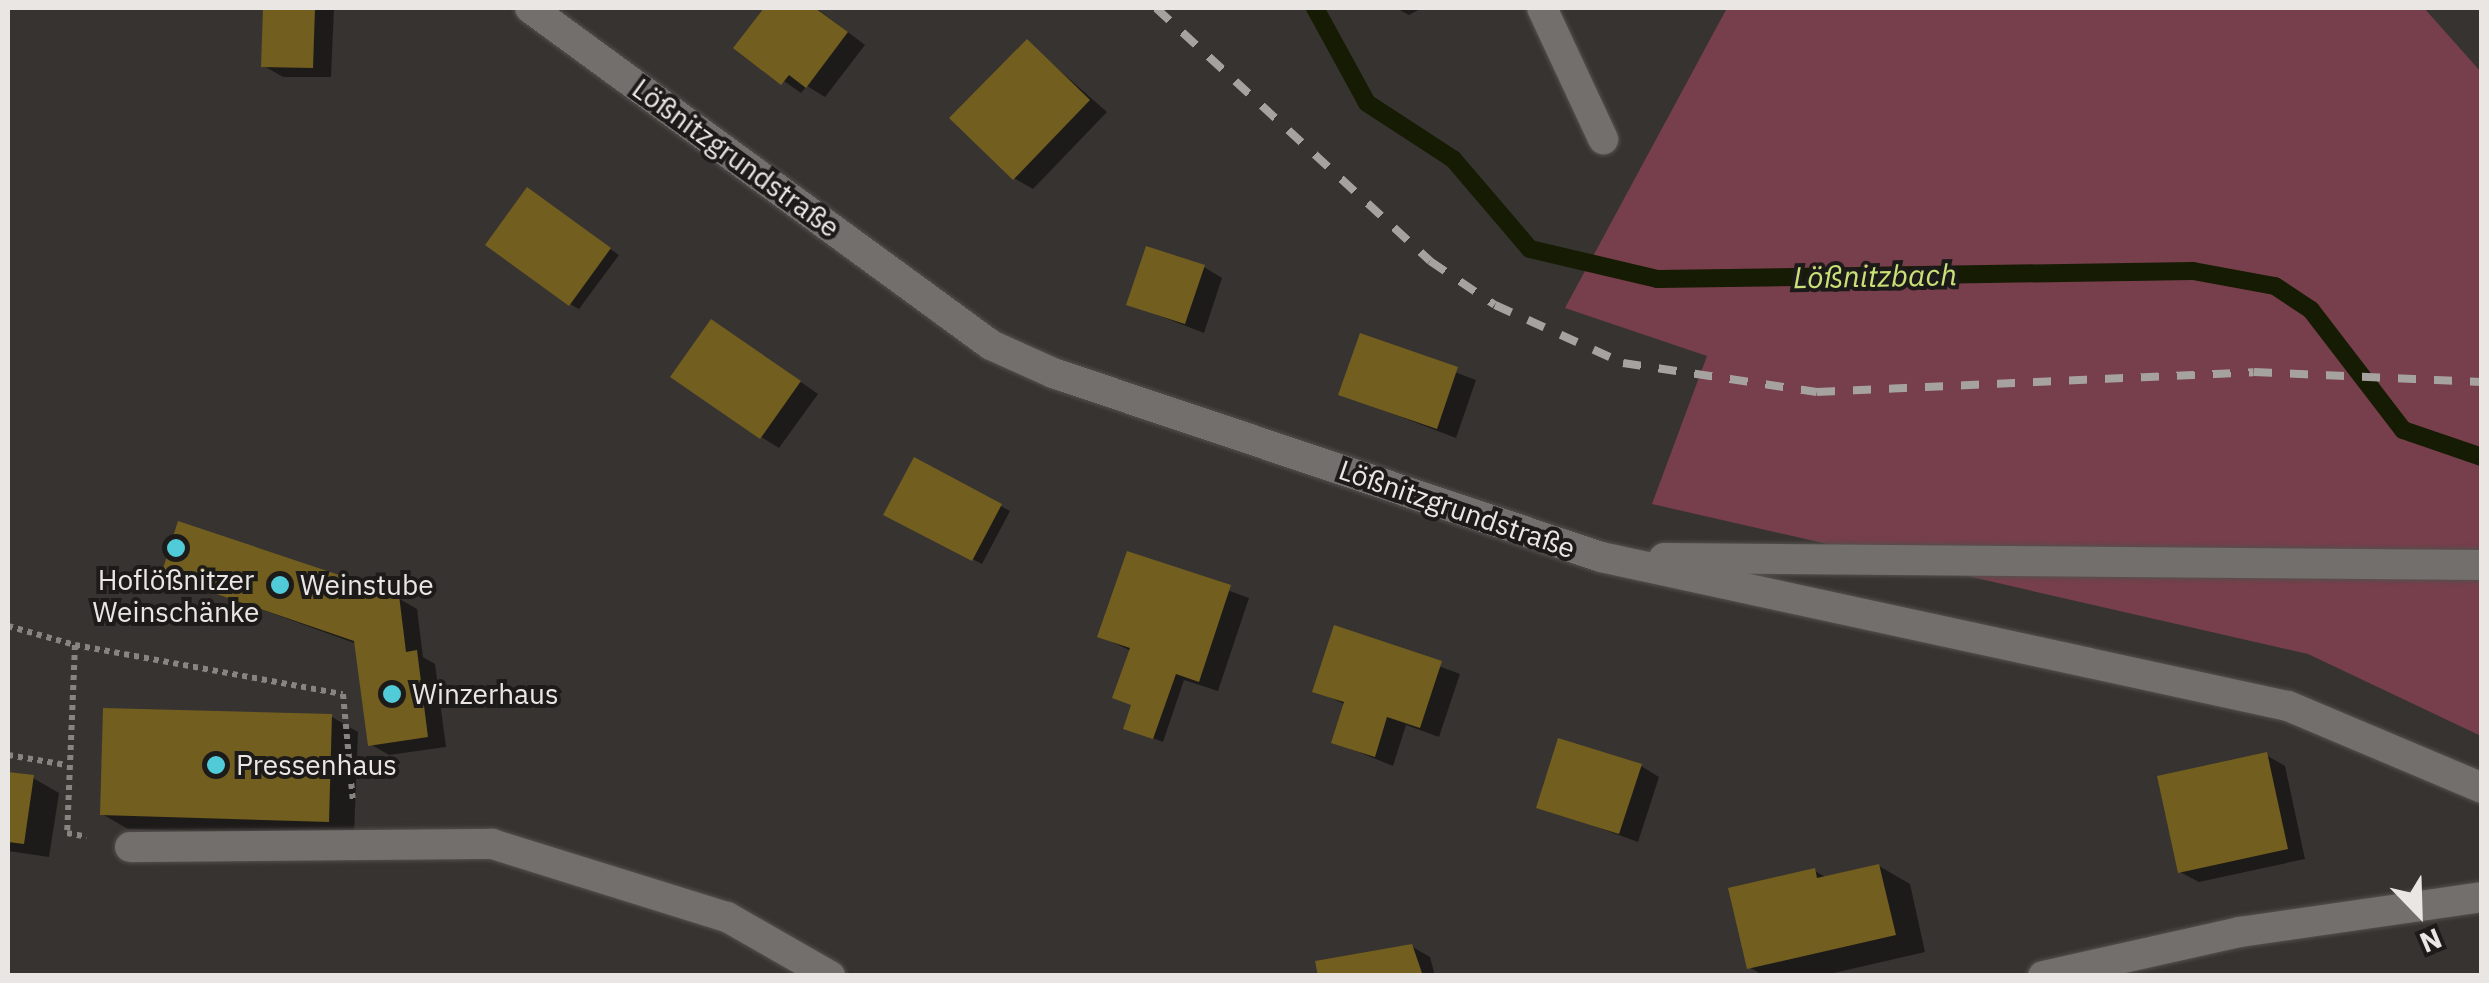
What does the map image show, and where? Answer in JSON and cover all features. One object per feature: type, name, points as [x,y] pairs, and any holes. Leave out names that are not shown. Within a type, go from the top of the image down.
[{"type":"street","name":"Lößnitzgrundstraße","points":[[530,8],[991,345],[1053,373],[1601,557],[2288,706],[2482,788]]},
{"type":"street","points":[[1542,8],[1603,138]]},
{"type":"street","points":[[1601,557],[2482,565]]},
{"type":"street","points":[[130,847],[492,844],[727,917],[830,976]]},
{"type":"street","points":[[2043,976],[2240,932],[2482,897]]},
{"type":"path","points":[[8,626],[75,646],[343,694],[353,808],[394,845]]},
{"type":"path","points":[[75,646],[66,765],[67,833],[130,847]]},
{"type":"path","points":[[8,755],[66,765]]},
{"type":"shaded area","points":[[1727,8],[2424,8],[2481,72],[2481,736],[2308,654],[1652,504],[1707,356],[1565,308]]},
{"type":"building","points":[[263,8],[315,8],[313,68],[261,67]]},
{"type":"building","points":[[764,8],[815,8],[848,32],[806,88],[789,75],[781,85],[733,48]]},
{"type":"building","points":[[1027,39],[1090,100],[1013,180],[949,118]]},
{"type":"building","points":[[527,187],[611,248],[569,306],[485,245]]},
{"type":"building","points":[[1146,246],[1205,265],[1185,324],[1126,305]]},
{"type":"building","points":[[711,319],[801,381],[760,439],[670,377]]},
{"type":"building","points":[[1360,333],[1458,367],[1437,429],[1338,395]]},
{"type":"building","points":[[914,457],[1002,504],[972,561],[883,515]]},
{"type":"building","name":"Weinstube","points":[[178,521],[399,595],[406,652],[417,650],[428,737],[368,746],[354,641],[161,575]]},
{"type":"building","points":[[1127,551],[1231,585],[1199,682],[1176,674],[1153,739],[1123,729],[1131,705],[1112,698],[1130,648],[1097,637]]},
{"type":"building","points":[[1334,625],[1442,661],[1420,728],[1387,717],[1375,757],[1331,743],[1344,702],[1312,692]]},
{"type":"building","name":"Pressenhaus","points":[[103,708],[332,714],[329,822],[100,815]]},
{"type":"building","points":[[1558,738],[1642,764],[1619,834],[1536,808]]},
{"type":"building","points":[[2267,752],[2288,849],[2178,873],[2157,776]]},
{"type":"building","points":[[8,772],[34,775],[24,844],[8,842]]},
{"type":"building","points":[[1879,864],[1896,935],[1747,969],[1728,888],[1815,868],[1817,878]]},
{"type":"building","points":[[1412,944],[1423,976],[1318,976],[1315,961]]},
{"type":"waterway","name":"Lößnitzbach","points":[[1315,8],[1367,103],[1453,159],[1530,249],[1658,279],[2193,271],[2275,286],[2311,310],[2403,430],[2482,457]]},
{"type":"railway","points":[[1156,8],[1430,261],[1495,305],[1623,363],[1817,392],[2254,372],[2482,382]]},
{"type":"place","name":"Hoflößnitzer Weinschänke","points":[[176,548]]},
{"type":"place","name":"Weinstube","points":[[280,585]]},
{"type":"place","name":"Winzerhaus","points":[[392,694]]},
{"type":"place","name":"Pressenhaus","points":[[216,765]]}]
